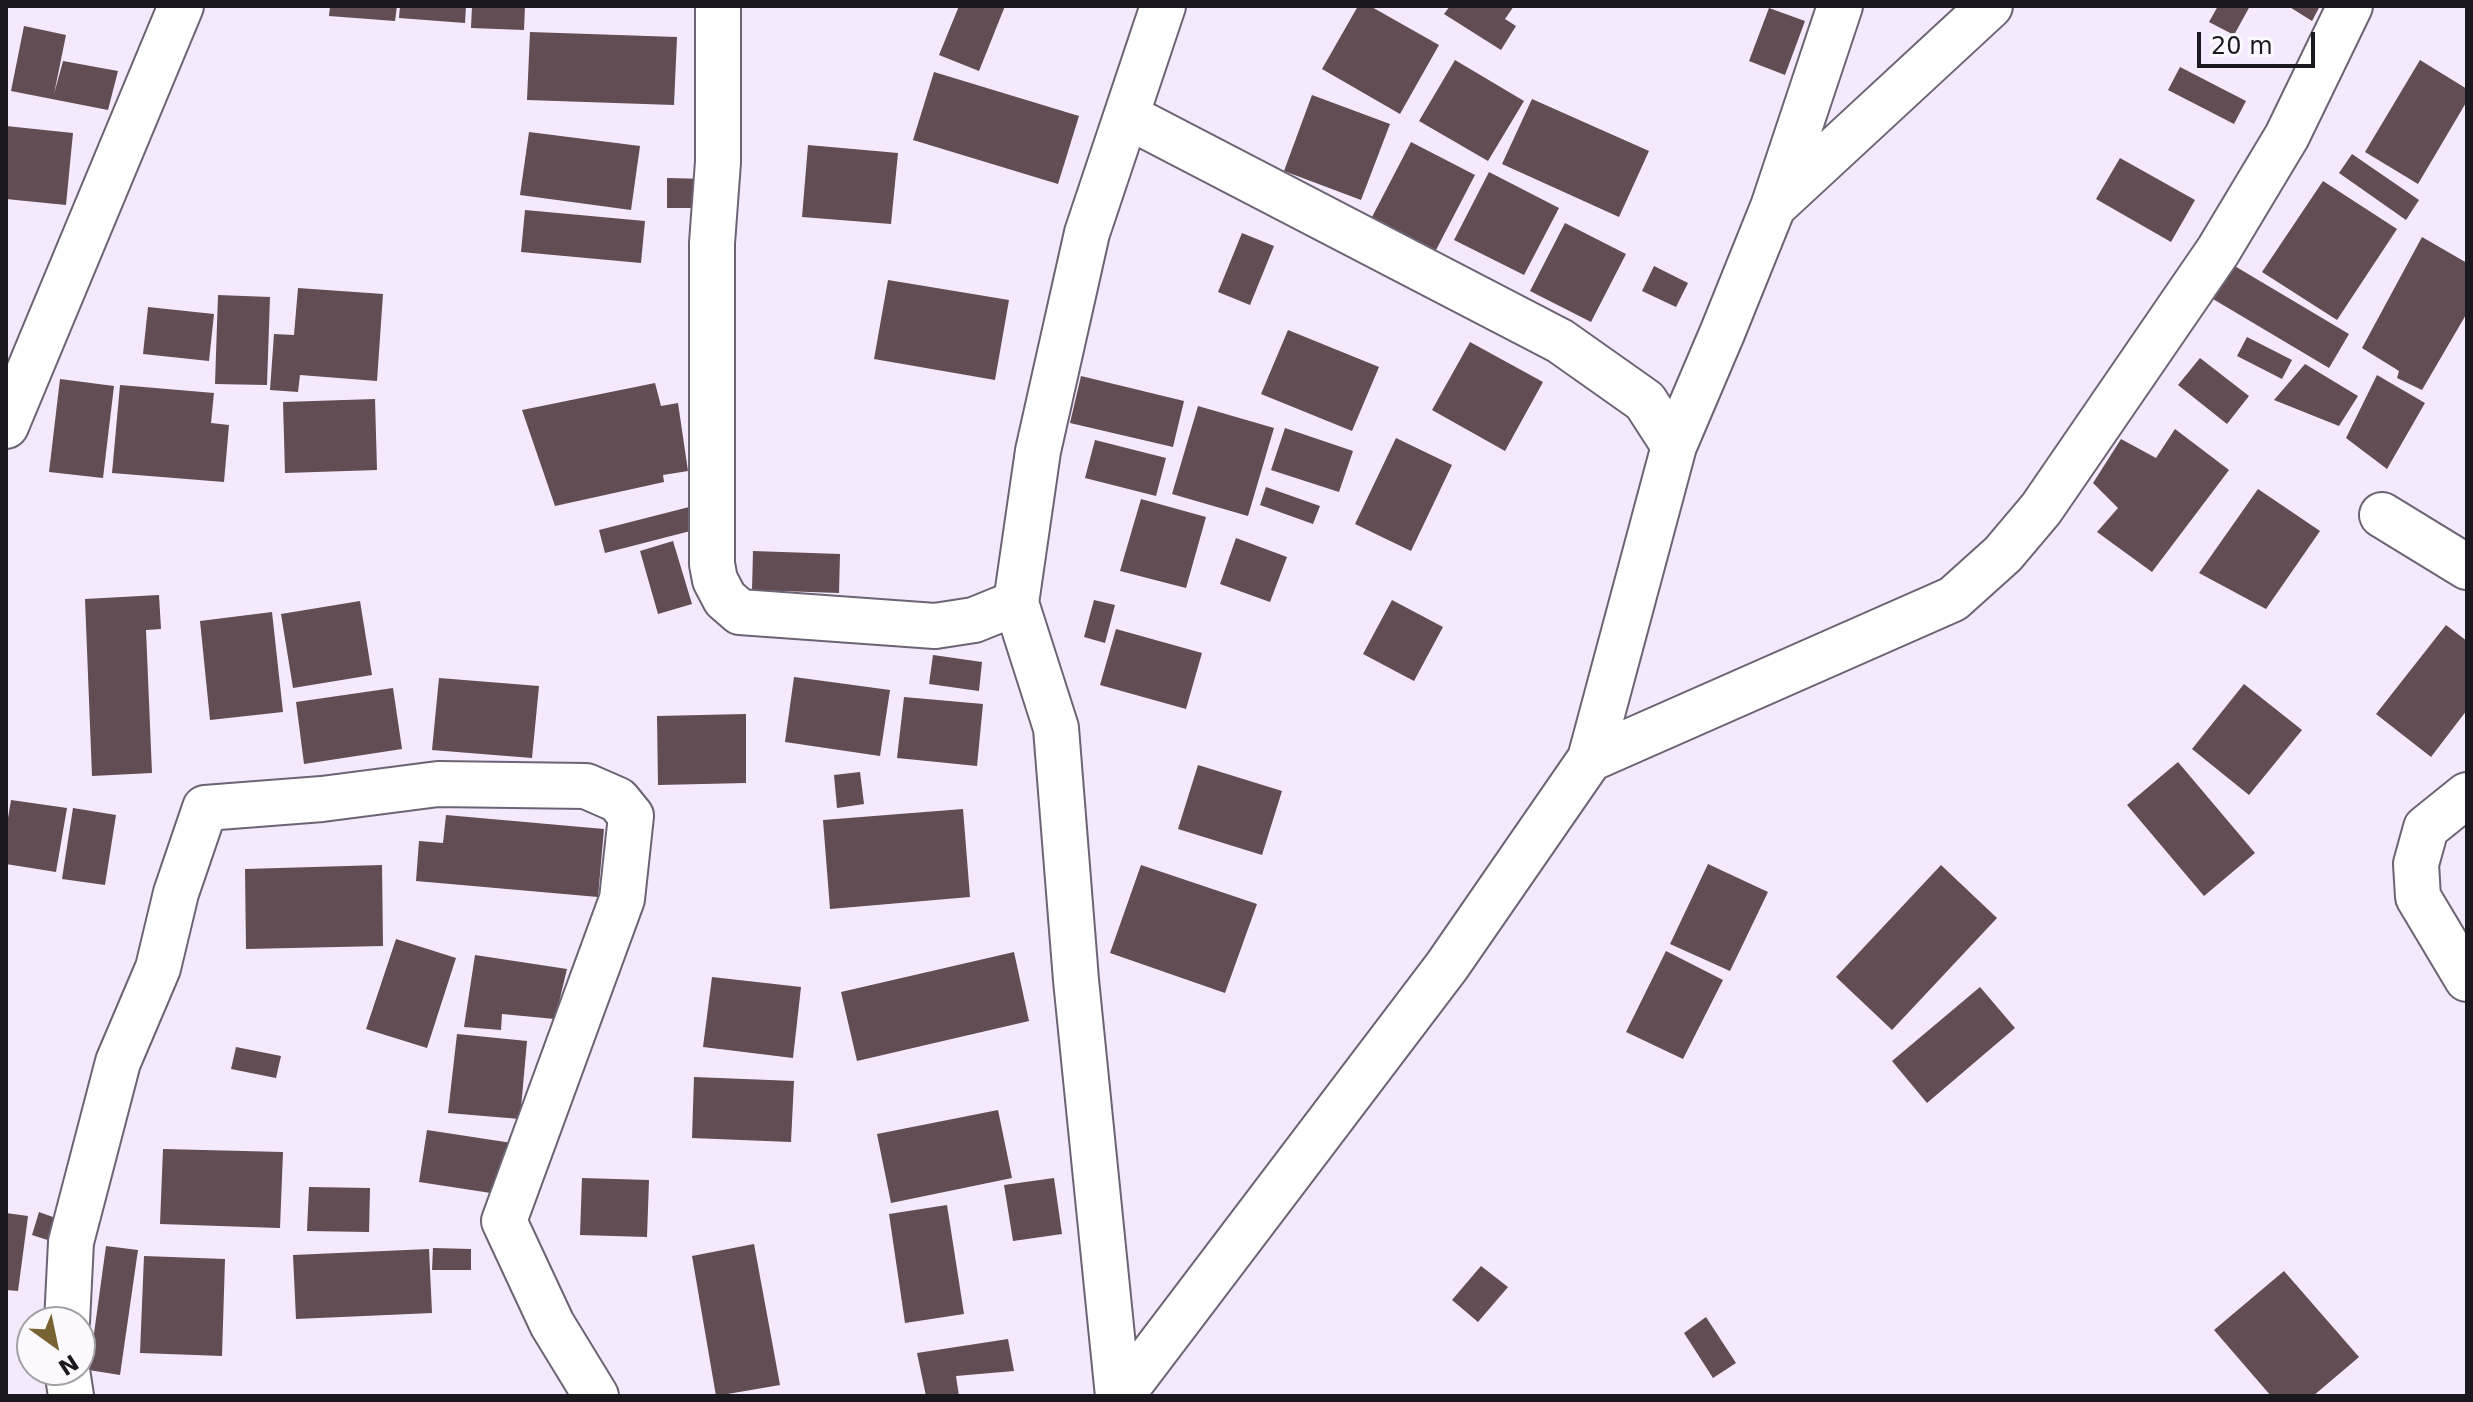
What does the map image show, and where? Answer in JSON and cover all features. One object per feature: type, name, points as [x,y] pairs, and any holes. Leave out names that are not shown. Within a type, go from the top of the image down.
[{"type":"street","points":[[6,426],[181,6]]},
{"type":"street","points":[[718,6],[718,162],[712,243],[712,564],[715,580],[725,599],[740,612],[935,626],[974,620],[1016,603]]},
{"type":"street","points":[[1120,1396],[1076,980],[1056,728],[1016,603],[1038,451],[1087,233],[1163,6]]},
{"type":"street","points":[[1120,1396],[1447,966],[1590,759],[1674,446],[1773,207],[1840,6]]},
{"type":"street","points":[[1773,207],[1990,6]]},
{"type":"street","points":[[1590,759],[1953,599],[2003,554],[2041,509],[2218,251],[2287,136],[2350,6]]},
{"type":"street","points":[[1127,116],[1560,341],[1645,401],[1674,446]]},
{"type":"street","points":[[2382,515],[2467,567]]},
{"type":"street","points":[[68,1306],[71,1242],[118,1062],[158,968],[176,893],[205,808],[322,799],[438,784],[586,786],[618,800],[631,816],[622,899],[504,1221],[552,1324],[596,1396]]},
{"type":"street","points":[[2467,795],[2426,828],[2416,864],[2418,897],[2467,979]]},
{"type":"building","points":[[330,6],[397,6],[395,21],[329,16]]},
{"type":"building","points":[[400,6],[466,6],[465,23],[399,18]]},
{"type":"building","points":[[472,6],[525,6],[524,30],[471,28]]},
{"type":"building","points":[[959,6],[1005,6],[979,71],[939,55]]},
{"type":"building","points":[[1358,6],[1370,6],[1439,45],[1400,114],[1322,69]]},
{"type":"building","points":[[1450,6],[1514,6],[1505,19],[1516,26],[1501,50],[1444,14]]},
{"type":"building","points":[[2218,6],[2250,6],[2234,35],[2209,22]]},
{"type":"building","points":[[2288,6],[2320,6],[2312,21]]},
{"type":"building","points":[[1769,8],[1805,21],[1785,75],[1749,61]]},
{"type":"building","points":[[24,26],[66,35],[54,94],[63,61],[118,71],[108,110],[11,91]]},
{"type":"building","points":[[530,32],[677,37],[674,105],[527,100]]},
{"type":"building","points":[[1455,60],[1524,101],[1488,161],[1419,121]]},
{"type":"building","points":[[2420,60],[2467,89],[2467,101],[2418,184],[2365,152]]},
{"type":"building","points":[[2180,67],[2246,101],[2234,124],[2168,90]]},
{"type":"building","points":[[934,72],[1079,116],[1058,184],[913,140]]},
{"type":"building","points":[[1312,95],[1390,124],[1361,200],[1284,171]]},
{"type":"building","points":[[1532,99],[1649,151],[1619,217],[1502,164]]},
{"type":"building","points":[[6,126],[73,133],[66,205],[6,199]]},
{"type":"building","points":[[529,132],[640,146],[631,210],[520,195]]},
{"type":"building","points":[[1411,142],[1475,175],[1436,250],[1372,217]]},
{"type":"building","points":[[808,145],[898,153],[891,224],[802,217]]},
{"type":"building","points":[[2352,154],[2419,200],[2406,220],[2339,173]]},
{"type":"building","points":[[2120,158],[2195,200],[2171,242],[2096,199]]},
{"type":"building","points":[[1489,172],[1559,208],[1524,275],[1454,240]]},
{"type":"building","points":[[667,178],[709,179],[709,208],[667,208]]},
{"type":"building","points":[[2323,181],[2397,229],[2337,320],[2262,272]]},
{"type":"building","points":[[525,210],[645,221],[641,263],[521,252]]},
{"type":"building","points":[[1565,223],[1626,254],[1591,322],[1530,291]]},
{"type":"building","points":[[1242,233],[1274,246],[1250,305],[1218,292]]},
{"type":"building","points":[[2422,237],[2467,263],[2467,313],[2422,390],[2397,378],[2399,371],[2362,348]]},
{"type":"building","points":[[2233,265],[2349,334],[2329,368],[2213,299]]},
{"type":"building","points":[[1654,266],[1688,283],[1676,307],[1642,291]]},
{"type":"building","points":[[888,280],[1009,300],[995,380],[874,359]]},
{"type":"building","points":[[298,288],[383,294],[377,381],[300,375],[298,392],[270,390],[274,334],[294,335]]},
{"type":"building","points":[[218,295],[270,297],[267,385],[215,384]]},
{"type":"building","points":[[148,307],[214,314],[209,361],[143,354]]},
{"type":"building","points":[[1288,330],[1379,367],[1352,431],[1261,394]]},
{"type":"building","points":[[2247,337],[2292,360],[2282,379],[2237,356]]},
{"type":"building","points":[[1470,342],[1543,382],[1505,451],[1432,410]]},
{"type":"building","points":[[2200,358],[2249,396],[2227,424],[2178,385]]},
{"type":"building","points":[[2305,364],[2358,396],[2339,426],[2274,400]]},
{"type":"building","points":[[2377,375],[2425,403],[2387,469],[2346,438]]},
{"type":"building","points":[[1081,376],[1184,401],[1173,447],[1070,423]]},
{"type":"building","points":[[60,379],[114,386],[103,478],[49,472]]},
{"type":"building","points":[[655,383],[661,406],[678,403],[688,471],[663,475],[664,482],[555,506],[522,410]]},
{"type":"building","points":[[120,385],[214,393],[211,423],[229,425],[224,482],[112,473]]},
{"type":"building","points":[[375,399],[377,470],[285,473],[283,402]]},
{"type":"building","points":[[1198,406],[1274,428],[1248,516],[1172,494]]},
{"type":"building","points":[[1285,428],[1353,451],[1339,492],[1271,470]]},
{"type":"building","points":[[2175,429],[2229,470],[2152,572],[2097,532],[2118,508],[2093,483],[2121,439],[2156,458]]},
{"type":"building","points":[[1396,438],[1452,465],[1411,551],[1355,524]]},
{"type":"building","points":[[1095,440],[1166,458],[1156,496],[1085,478]]},
{"type":"building","points":[[1266,487],[1320,506],[1313,524],[1260,505]]},
{"type":"building","points":[[2258,489],[2320,531],[2266,609],[2199,573]]},
{"type":"building","points":[[1141,499],[1206,517],[1186,588],[1120,571]]},
{"type":"building","points":[[697,505],[702,528],[605,553],[599,530]]},
{"type":"building","points":[[1236,538],[1287,557],[1270,602],[1220,584]]},
{"type":"building","points":[[673,541],[692,604],[658,614],[640,551]]},
{"type":"building","points":[[753,551],[840,554],[839,593],[752,590]]},
{"type":"building","points":[[159,595],[161,629],[146,630],[152,773],[92,776],[85,599]]},
{"type":"building","points":[[1094,600],[1115,605],[1105,643],[1084,637]]},
{"type":"building","points":[[1392,600],[1443,627],[1414,681],[1363,654]]},
{"type":"building","points":[[360,601],[372,675],[293,688],[281,614]]},
{"type":"building","points":[[272,612],[283,712],[210,720],[200,621]]},
{"type":"building","points":[[2446,625],[2467,641],[2467,710],[2431,757],[2376,714]]},
{"type":"building","points":[[1116,629],[1202,653],[1186,709],[1100,685]]},
{"type":"building","points":[[933,655],[982,662],[979,691],[929,684]]},
{"type":"building","points":[[794,677],[890,690],[880,756],[785,742]]},
{"type":"building","points":[[439,678],[539,686],[532,758],[432,750]]},
{"type":"building","points":[[2244,684],[2302,730],[2249,795],[2192,749]]},
{"type":"building","points":[[393,688],[402,749],[304,764],[296,702]]},
{"type":"building","points":[[904,697],[983,704],[977,766],[897,758]]},
{"type":"building","points":[[746,714],[746,783],[658,785],[657,716]]},
{"type":"building","points":[[2178,762],[2255,853],[2204,896],[2127,805]]},
{"type":"building","points":[[1198,765],[1282,791],[1262,855],[1178,829]]},
{"type":"building","points":[[860,772],[864,804],[837,808],[834,775]]},
{"type":"building","points":[[11,800],[67,808],[56,872],[6,864],[6,830]]},
{"type":"building","points":[[73,808],[116,815],[105,885],[62,879]]},
{"type":"building","points":[[963,809],[970,897],[830,909],[823,820]]},
{"type":"building","points":[[446,815],[604,829],[598,897],[416,881],[419,841],[443,843]]},
{"type":"building","points":[[1708,864],[1768,892],[1730,971],[1670,944]]},
{"type":"building","points":[[382,865],[383,946],[246,949],[245,869]]},
{"type":"building","points":[[1141,865],[1257,904],[1225,993],[1110,953]]},
{"type":"building","points":[[1941,865],[1997,918],[1892,1030],[1836,977]]},
{"type":"building","points":[[396,939],[456,958],[427,1048],[366,1029]]},
{"type":"building","points":[[1666,951],[1723,980],[1683,1059],[1626,1032]]},
{"type":"building","points":[[1014,952],[1029,1021],[857,1061],[841,992]]},
{"type":"building","points":[[475,955],[567,969],[555,1019],[502,1014],[501,1030],[464,1027]]},
{"type":"building","points":[[712,977],[801,987],[793,1058],[703,1047]]},
{"type":"building","points":[[1980,987],[2015,1028],[1927,1103],[1892,1061]]},
{"type":"building","points":[[457,1034],[527,1041],[520,1119],[448,1113]]},
{"type":"building","points":[[236,1047],[281,1056],[276,1078],[231,1069]]},
{"type":"building","points":[[694,1077],[794,1081],[791,1142],[692,1138]]},
{"type":"building","points":[[998,1110],[1012,1178],[891,1203],[877,1134]]},
{"type":"building","points":[[427,1130],[512,1143],[504,1195],[419,1182]]},
{"type":"building","points":[[163,1149],[283,1152],[280,1228],[160,1224]]},
{"type":"building","points":[[582,1178],[649,1180],[647,1237],[580,1235]]},
{"type":"building","points":[[1054,1178],[1062,1234],[1013,1241],[1004,1185]]},
{"type":"building","points":[[309,1187],[370,1188],[369,1232],[307,1231]]},
{"type":"building","points":[[947,1205],[964,1314],[905,1323],[889,1214]]},
{"type":"building","points":[[39,1212],[64,1221],[57,1243],[32,1235]]},
{"type":"building","points":[[6,1213],[28,1216],[18,1291],[6,1290]]},
{"type":"building","points":[[754,1244],[780,1385],[716,1396],[692,1256]]},
{"type":"building","points":[[106,1246],[138,1250],[120,1375],[96,1371],[96,1319]]},
{"type":"building","points":[[433,1248],[471,1249],[471,1270],[432,1270]]},
{"type":"building","points":[[429,1249],[432,1313],[296,1319],[293,1255]]},
{"type":"building","points":[[144,1256],[225,1259],[222,1356],[140,1353]]},
{"type":"building","points":[[1481,1266],[1508,1287],[1478,1322],[1452,1300]]},
{"type":"building","points":[[2284,1271],[2359,1357],[2313,1396],[2271,1396],[2214,1330]]},
{"type":"building","points":[[1706,1317],[1736,1363],[1713,1378],[1684,1333]]},
{"type":"building","points":[[1008,1339],[1014,1371],[956,1376],[959,1396],[926,1396],[917,1353]]}]
